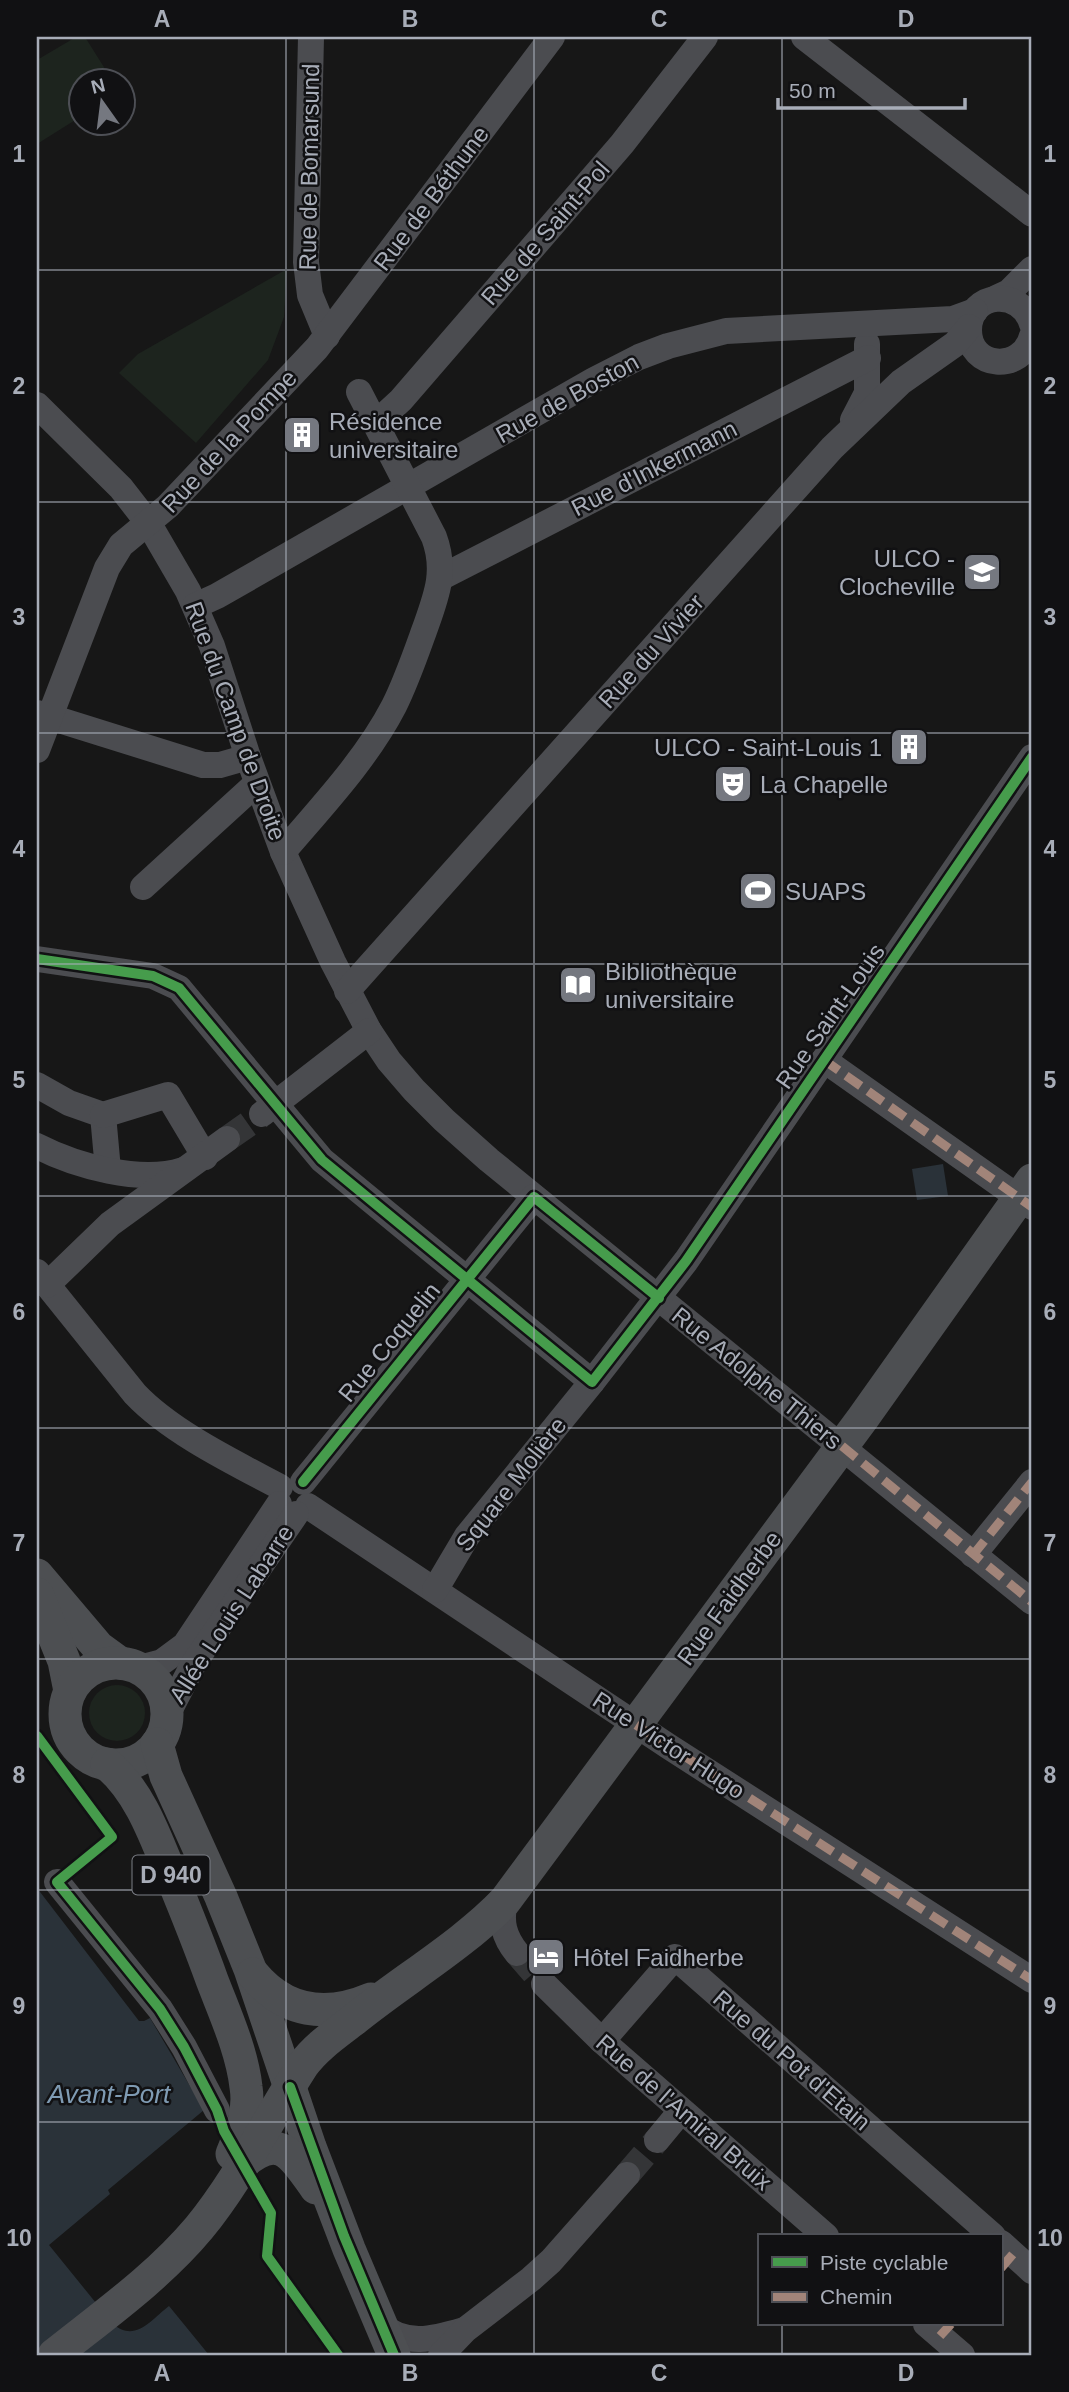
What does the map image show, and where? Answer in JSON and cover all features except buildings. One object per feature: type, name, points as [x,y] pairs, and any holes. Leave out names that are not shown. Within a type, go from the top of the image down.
[{"type":"main road","name":"Rue Faidherbe","points":[[200,2227],[308,2058],[395,1987],[474,1930],[505,1901],[1028,1195]]},
{"type":"main road","points":[[37,1575],[98,1647],[150,1675],[161,1690],[162,1729],[138,1760],[120,1765],[107,1764],[83,1753],[71,1738],[65,1716],[66,1704],[70,1691],[88,1671],[107,1664],[130,1665]]},
{"type":"main road","points":[[37,1594],[64,1661],[70,1691]]},
{"type":"main road","name":"D 940","points":[[162,1729],[166,1776],[221,1897],[250,1969],[344,2236],[394,2355]]},
{"type":"main road","name":"D 940","points":[[107,1764],[130,1788],[159,1846],[214,1984],[244,2077],[247,2105],[242,2131],[200,2227]]},
{"type":"main road","name":"Rue Faidherbe","points":[[250,1969],[262,1985],[276,1996],[304,2008],[345,2008],[395,1987]]},
{"type":"main road","points":[[243,2163],[264,2148],[278,2148],[291,2156],[319,2194],[344,2236]]},
{"type":"main road","points":[[54,2355],[168,2261],[200,2227]]},
{"type":"street","name":"Rue de Bomarsund","points":[[311,37],[306,262],[310,295],[327,336]]},
{"type":"street","name":"Rue de Béthune","points":[[308,357],[327,336],[552,37]]},
{"type":"street","name":"Rue de Saint-Pol","points":[[376,423],[401,400],[622,144],[705,37]]},
{"type":"street","points":[[804,37],[1032,214]]},
{"type":"street","points":[[1029,347],[1007,362],[989,360],[975,349],[971,341],[980,312],[1009,292],[1032,270]]},
{"type":"street","points":[[980,312],[1007,299],[1020,305],[1030,316],[1032,324]]},
{"type":"street","name":"Rue de Boston","points":[[195,606],[639,357],[682,341],[741,329],[957,319],[980,312]]},
{"type":"street","name":"Rue du Vivier","points":[[347,991],[832,448],[901,382],[959,340],[980,312]]},
{"type":"street","points":[[832,448],[865,400],[869,382],[865,324]]},
{"type":"street","name":"Rue de la Pompe","points":[[37,750],[43,715],[111,560],[121,545],[169,506],[308,357]]},
{"type":"street","name":"Rue d'Inkermann","points":[[440,578],[868,358]]},
{"type":"street","points":[[283,852],[363,755],[393,708],[425,627],[440,578],[437,547],[409,486],[359,392]]},
{"type":"street","name":"Rue du Camp de Droite","points":[[37,405],[121,488],[166,550],[212,646],[248,757],[283,852],[347,991],[369,1031]]},
{"type":"street","points":[[43,715],[203,765],[220,765],[248,757]]},
{"type":"street","name":"Rue Saint-Louis","points":[[592,1382],[659,1298],[1032,757]]},
{"type":"street","points":[[143,887],[257,783]]},
{"type":"street","points":[[37,959],[161,979],[186,995],[222,1039],[267,1110],[334,1172],[592,1382]]},
{"type":"street","points":[[267,1110],[369,1031]]},
{"type":"street","name":"Rue Adolphe Thiers","points":[[369,1031],[400,1075],[444,1120],[534,1197],[1032,1602]]},
{"type":"street","points":[[824,1060],[1028,1195]]},
{"type":"street","points":[[37,1085],[69,1103],[103,1115],[168,1095],[196,1163]]},
{"type":"street","points":[[103,1115],[108,1170]]},
{"type":"street","points":[[42,1278],[110,1224],[227,1139]]},
{"type":"street","points":[[37,1146],[64,1158],[138,1175],[162,1175],[196,1163]]},
{"type":"street","name":"Rue Coquelin","points":[[293,1498],[534,1197]]},
{"type":"street","name":"Rue Victor Hugo","points":[[42,1278],[135,1394],[173,1426],[293,1498],[636,1725],[1032,1980]]},
{"type":"street","name":"Square Molière","points":[[435,1590],[467,1536],[592,1382]]},
{"type":"street","points":[[973,1555],[1032,1482]]},
{"type":"street","name":"Allée Louis Labarre","points":[[130,1665],[162,1662],[185,1645],[293,1498]]},
{"type":"street","name":"Allée Louis Labarre","points":[[162,1729],[194,1663],[293,1498]]},
{"type":"street","points":[[57,1882],[160,2009],[184,2047],[217,2110]]},
{"type":"street","points":[[505,1901],[502,1914],[504,1931],[517,1953]]},
{"type":"street","name":"Rue du Pot d'Etain","points":[[602,2041],[675,1957],[991,2234]]},
{"type":"street","name":"Rue de l'Amiral Bruix","points":[[544,1984],[602,2041],[824,2234]]},
{"type":"street","points":[[657,2140],[681,2111]]},
{"type":"street","points":[[441,2355],[465,2330],[551,2261],[627,2175]]},
{"type":"street","points":[[379,2324],[400,2337],[417,2340],[465,2330]]},
{"type":"street","points":[[939,2328],[962,2355]]},
{"type":"shaded area","points":[[76,37],[85,37],[103,66],[66,66],[66,126],[37,144],[37,60]]},
{"type":"shaded area","points":[[287,269],[284,317],[268,360],[196,443],[119,373],[138,354]]},
{"type":"shaded area","points":[[111,1685],[123,1685],[133,1689],[141,1697],[145,1713],[141,1729],[133,1737],[123,1741],[111,1741],[101,1737],[93,1729],[89,1719],[89,1707],[93,1697],[101,1689]]},
{"type":"water","points":[[943,1164],[948,1196],[917,1200],[912,1169]]},
{"type":"water","name":"Avant-Port","points":[[37,1888],[139,2021],[150,2018],[204,2110],[108,2190],[110,2194],[49,2245],[113,2324],[128,2331],[136,2330],[169,2306],[209,2355],[37,2355]]},
{"type":"tunnel","points":[[227,1139],[261,1115]]},
{"type":"tunnel","points":[[517,1953],[544,1984]]},
{"type":"tunnel","points":[[627,2175],[657,2140]]},
{"type":"marked path","points":[[824,1060],[1032,1207]]},
{"type":"marked path","points":[[842,1446],[1032,1602]]},
{"type":"marked path","points":[[973,1555],[1032,1482]]},
{"type":"marked path","points":[[636,1725],[1032,1980]]},
{"type":"marked path","points":[[1002,2267],[1013,2254]]},
{"type":"marked path","points":[[940,2336],[949,2326]]},
{"type":"cycle path","points":[[37,959],[153,976],[179,988],[322,1160],[592,1382],[686,1261],[1032,757]]},
{"type":"cycle path","points":[[303,1482],[534,1197],[659,1298]]},
{"type":"cycle path","points":[[37,1736],[112,1837],[57,1882],[160,2009],[184,2047],[217,2110],[224,2131],[271,2213],[267,2256],[338,2355]]},
{"type":"cycle path","points":[[290,2087],[344,2236],[394,2355]]},
{"type":"place","name":"Résidence universitaire","points":[[302,435]]},
{"type":"place","name":"ULCO - Clocheville","points":[[982,572]]},
{"type":"place","name":"ULCO - Saint-Louis 1","points":[[909,747]]},
{"type":"place","name":"La Chapelle","points":[[733,784]]},
{"type":"place","name":"SUAPS","points":[[758,891]]},
{"type":"place","name":"Bibliothèque universitaire","points":[[578,985]]},
{"type":"place","name":"Hôtel Faidherbe","points":[[546,1957]]}]
